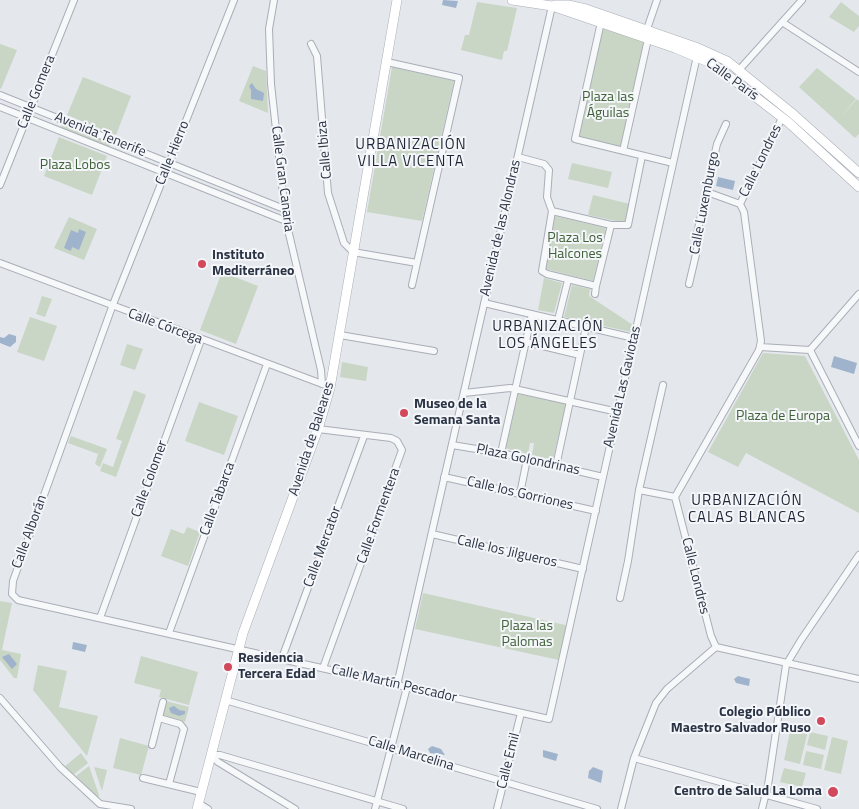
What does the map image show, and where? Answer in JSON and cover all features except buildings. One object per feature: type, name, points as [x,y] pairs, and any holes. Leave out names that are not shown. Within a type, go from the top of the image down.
[{"type":"main road","name":"Avenida de Baleares","points":[[198,806],[239,649],[318,429],[326,386],[340,335],[398,0]]},
{"type":"main road","name":"Calle París","points":[[512,0],[552,6],[601,18],[647,36],[727,61],[859,173]]},
{"type":"main road","name":"Calle París","points":[[697,52],[732,78],[859,187]]},
{"type":"main road","points":[[732,78],[739,70]]},
{"type":"main road","points":[[782,120],[787,110]]},
{"type":"street","name":"Calle Gomera","points":[[0,185],[74,0]]},
{"type":"street","name":"Calle Hierro","points":[[112,307],[234,0]]},
{"type":"street","name":"Calle Gran Canaria","points":[[274,0],[269,29],[271,84],[284,208],[326,386]]},
{"type":"street","points":[[624,151],[647,36],[657,0]]},
{"type":"street","points":[[739,70],[802,0]]},
{"type":"street","name":"Avenida de las Alondras","points":[[397,685],[552,6]]},
{"type":"street","points":[[601,18],[575,139],[673,163]]},
{"type":"street","points":[[782,22],[859,72]]},
{"type":"street","name":"Calle Ibiza","points":[[310,44],[316,56],[329,198],[344,243],[353,252]]},
{"type":"street","name":"Avenida Las Gaviotas","points":[[550,719],[697,52]]},
{"type":"street","points":[[387,62],[459,78],[412,284]]},
{"type":"street","name":"Avenida Tenerife","points":[[0,95],[284,208]]},
{"type":"street","name":"Avenida Tenerife","points":[[0,107],[286,221]]},
{"type":"street","name":"Calle Londres","points":[[740,204],[782,120]]},
{"type":"street","name":"Calle Luxemburgo","points":[[689,284],[706,192],[719,137],[726,124]]},
{"type":"street","points":[[552,212],[611,225],[628,225],[642,156]]},
{"type":"street","points":[[518,157],[544,164],[548,170],[548,197],[552,212],[542,269],[545,274],[596,286]]},
{"type":"street","name":"Calle Londres","points":[[706,192],[740,204],[744,212],[760,346]]},
{"type":"street","points":[[595,294],[611,225]]},
{"type":"street","points":[[353,252],[417,263]]},
{"type":"street","name":"Calle Córcega","points":[[0,263],[112,307],[326,386]]},
{"type":"street","points":[[558,320],[568,280]]},
{"type":"street","points":[[810,350],[859,294]]},
{"type":"street","points":[[484,303],[634,338]]},
{"type":"street","name":"Calle Alborán","points":[[112,307],[13,581],[12,594],[18,600],[239,649]]},
{"type":"street","points":[[501,453],[532,314]]},
{"type":"street","points":[[556,466],[586,327]]},
{"type":"street","points":[[340,335],[434,351]]},
{"type":"street","name":"Calle Colomer","points":[[100,618],[201,340]]},
{"type":"street","points":[[526,342],[580,355]]},
{"type":"street","points":[[639,490],[675,497],[760,346],[810,350]]},
{"type":"street","points":[[810,350],[859,446]]},
{"type":"street","name":"Calle Tabarca","points":[[169,633],[268,364]]},
{"type":"street","points":[[620,598],[639,490],[663,385]]},
{"type":"street","points":[[464,394],[515,389],[618,412]]},
{"type":"street","name":"Calle Formentera","points":[[318,429],[394,439],[401,446],[402,453],[324,668]]},
{"type":"street","name":"Calle Mercator","points":[[282,658],[364,436]]},
{"type":"street","name":"Plaza Golondrinas","points":[[452,445],[501,453],[603,477]]},
{"type":"street","points":[[520,494],[527,459]]},
{"type":"street","name":"Calle los Gorriones","points":[[444,477],[596,511]]},
{"type":"street","name":"Calle Londres","points":[[675,497],[711,636],[716,647]]},
{"type":"street","name":"Calle los Jilgueros","points":[[432,534],[583,569]]},
{"type":"street","points":[[762,809],[788,662],[859,555]]},
{"type":"street","points":[[621,809],[634,758],[652,709],[659,698],[716,647],[859,679]]},
{"type":"street","name":"Calle Martín Pescador","points":[[239,649],[550,719]]},
{"type":"street","points":[[375,809],[407,687]]},
{"type":"street","points":[[0,698],[60,767],[100,804],[131,809]]},
{"type":"street","name":"Calle Marcelina","points":[[225,700],[597,809]]},
{"type":"street","points":[[152,745],[163,702]]},
{"type":"street","name":"Calle Emil","points":[[497,809],[521,713]]},
{"type":"street","points":[[159,718],[180,724],[184,729],[170,784]]},
{"type":"street","points":[[211,755],[220,755],[403,809]]},
{"type":"street","points":[[211,755],[218,762],[295,809]]},
{"type":"street","points":[[634,758],[818,809]]},
{"type":"street","points":[[143,778],[201,792]]},
{"type":"street","points":[[198,806],[208,809]]},
{"type":"green space","points":[[477,2],[517,8],[507,51],[504,51],[502,60],[461,50],[465,35],[469,35]]},
{"type":"green space","points":[[841,2],[859,16],[859,26],[854,32],[829,17]]},
{"type":"green space","name":"Plaza las Águilas","points":[[602,28],[645,41],[621,147],[579,136]]},
{"type":"green space","points":[[0,44],[17,50],[1,89],[0,88]]},
{"type":"green space","points":[[253,66],[266,71],[268,113],[239,101]]},
{"type":"green space","points":[[392,67],[454,81],[422,221],[367,212]]},
{"type":"green space","points":[[817,68],[856,99],[840,118],[857,99],[859,101],[859,134],[855,138],[799,87]]},
{"type":"green space","name":"Plaza Lobos","points":[[83,77],[131,96],[116,135],[67,115]]},
{"type":"green space","points":[[63,123],[112,142],[109,148],[60,129]]},
{"type":"green space","name":"Plaza Lobos","points":[[59,137],[107,156],[92,195],[44,176]]},
{"type":"green space","points":[[572,163],[612,172],[608,188],[568,179]]},
{"type":"green space","points":[[593,195],[630,204],[625,223],[588,215]]},
{"type":"green space","name":"Plaza Los Halcones","points":[[555,216],[606,228],[593,281],[546,269]]},
{"type":"green space","points":[[69,217],[97,229],[84,260],[54,248]]},
{"type":"green space","points":[[222,272],[258,286],[236,344],[200,330]]},
{"type":"green space","points":[[544,278],[562,283],[554,313],[538,310]]},
{"type":"green space","points":[[572,285],[590,289],[589,296],[633,325],[631,332],[564,317]]},
{"type":"green space","points":[[42,296],[52,299],[45,317],[36,314]]},
{"type":"green space","points":[[30,317],[57,326],[44,361],[17,352]]},
{"type":"green space","points":[[127,344],[143,349],[135,370],[120,365]]},
{"type":"green space","name":"Plaza de Europa","points":[[763,353],[805,356],[859,460],[859,513],[746,453],[738,467],[708,452]]},
{"type":"green space","points":[[342,362],[368,367],[366,381],[340,377]]},
{"type":"green space","points":[[134,390],[146,395],[116,477],[100,471],[103,463],[113,467],[122,441],[116,439]]},
{"type":"green space","points":[[518,394],[566,404],[553,460],[532,455],[534,443],[530,443],[528,454],[505,448]]},
{"type":"green space","points":[[199,402],[238,416],[224,455],[185,441]]},
{"type":"green space","points":[[71,436],[107,449],[100,467],[95,464],[98,454],[68,443]]},
{"type":"green space","points":[[187,527],[200,532],[188,566],[161,556],[171,529],[184,534]]},
{"type":"green space","name":"Plaza las Palomas","points":[[423,593],[565,625],[567,627],[559,660],[415,629]]},
{"type":"green space","points":[[0,601],[12,603],[2,650],[21,654],[17,678],[14,678],[0,660]]},
{"type":"green space","points":[[141,656],[198,672],[189,705],[159,697],[161,690],[134,683]]},
{"type":"green space","points":[[38,665],[67,671],[59,707],[98,716],[87,756],[33,690]]},
{"type":"green space","points":[[166,701],[189,707],[185,722],[162,716]]},
{"type":"green space","points":[[791,727],[808,731],[800,764],[784,760]]},
{"type":"green space","points":[[810,732],[828,736],[825,750],[807,745]]},
{"type":"green space","points":[[832,737],[848,741],[841,774],[824,770]]},
{"type":"green space","points":[[120,738],[149,746],[141,775],[113,768]]},
{"type":"green space","points":[[806,751],[824,755],[821,769],[803,765]]},
{"type":"green space","points":[[81,753],[88,763],[73,775],[64,767]]},
{"type":"green space","points":[[89,766],[99,795],[98,798],[76,776]]},
{"type":"green space","points":[[94,767],[107,770],[102,791]]},
{"type":"green space","points":[[784,768],[806,773],[802,787],[780,782]]},
{"type":"water","points":[[443,0],[458,1],[456,8],[442,5]]},
{"type":"water","points":[[252,83],[256,89],[264,93],[263,101],[251,99],[249,86]]},
{"type":"water","points":[[718,177],[735,181],[733,190],[716,186]]},
{"type":"water","points":[[79,229],[86,232],[79,250],[72,247],[71,251],[64,248],[71,230],[78,233]]},
{"type":"water","points":[[9,334],[16,336],[16,342],[10,347],[0,343],[0,337],[4,338]]},
{"type":"water","points":[[834,356],[857,363],[854,374],[831,367]]},
{"type":"water","points":[[73,642],[87,645],[85,652],[72,649]]},
{"type":"water","points":[[9,654],[17,664],[12,669],[2,657]]},
{"type":"water","points":[[738,676],[750,679],[749,686],[736,683],[734,679]]},
{"type":"water","points":[[174,706],[179,710],[185,711],[185,714],[179,716],[171,713],[169,708]]},
{"type":"water","points":[[432,746],[441,749],[445,755],[430,753],[428,749]]},
{"type":"water","points":[[543,750],[558,754],[556,761],[543,757]]},
{"type":"water","points":[[593,767],[603,771],[601,783],[588,778],[589,771]]},
{"type":"place","name":"Instituto Mediterráneo","points":[[202,264]]},
{"type":"place","name":"Museo de la Semana Santa","points":[[404,413]]},
{"type":"place","name":"Residencia Tercera Edad","points":[[228,667]]},
{"type":"place","name":"Colegio Público Maestro Salvador Ruso","points":[[821,721]]},
{"type":"place","name":"Centro de Salud La Loma","points":[[833,792]]},
{"type":"district","name":"URBANIZACIÓN VILLA VICENTA","points":[[411,154]]},
{"type":"district","name":"URBANIZACIÓN LOS ÁNGELES","points":[[548,336]]},
{"type":"district","name":"URBANIZACIÓN CALAS BLANCAS","points":[[747,510]]}]
